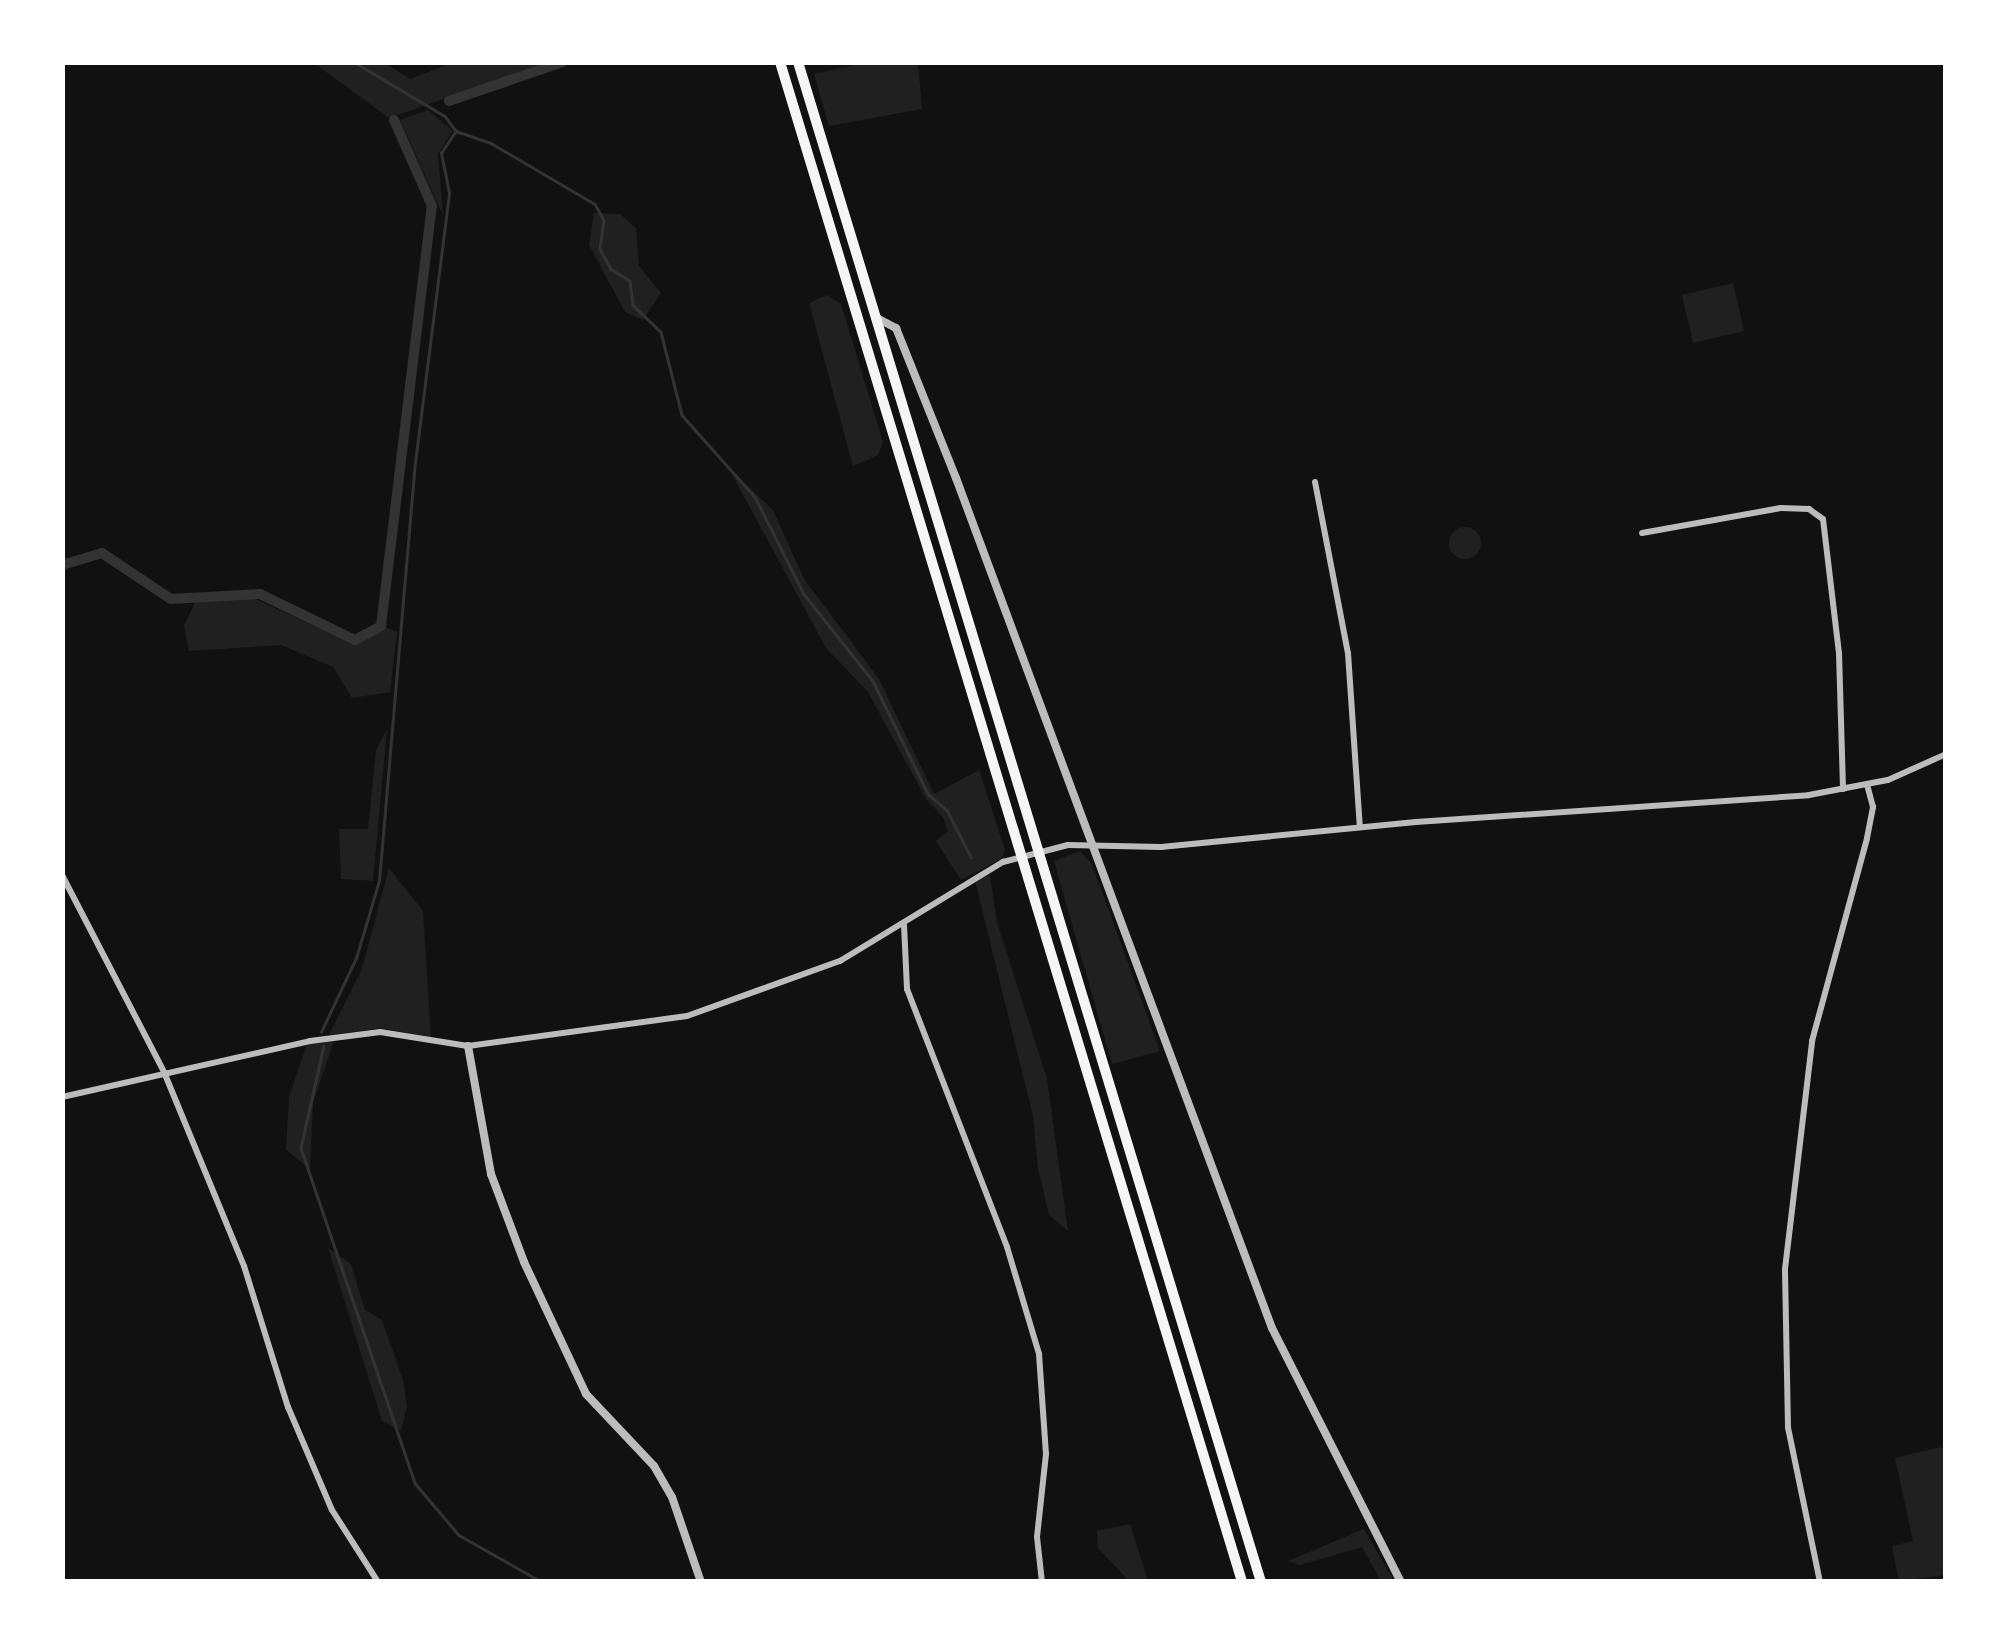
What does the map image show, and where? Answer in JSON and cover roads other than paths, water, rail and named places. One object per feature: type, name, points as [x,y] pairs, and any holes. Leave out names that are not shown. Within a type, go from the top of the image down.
[{"type":"highway","points":[[780,62],[1242,1582]]},
{"type":"highway","points":[[798,62],[1261,1582]]},
{"type":"street","points":[[876,317],[896,328],[1272,1328],[1400,1582]]},
{"type":"street","points":[[1316,482],[1348,653],[1360,827]]},
{"type":"street","points":[[1642,533],[1781,508],[1808,509],[1823,519],[1838,638],[1843,789]]},
{"type":"street","points":[[62,1096],[164,1072],[380,1032],[468,1046],[686,1016],[840,961],[904,925],[956,886],[1038,852],[1843,789],[1867,785],[1946,754]]},
{"type":"street","points":[[1820,1582],[1788,1427],[1785,1269],[1812,1042],[1867,838],[1873,806],[1867,785]]},
{"type":"street","points":[[62,875],[164,1072],[244,1266],[289,1410],[332,1510],[378,1582]]},
{"type":"street","points":[[904,925],[907,989],[1008,1247],[1038,1354],[1046,1454],[1037,1537],[1042,1582]]},
{"type":"street","points":[[468,1046],[491,1174],[524,1262],[586,1394],[654,1466],[672,1496],[701,1582]]},
{"type":"waterway","points":[[354,62],[445,116],[456,131],[491,143],[595,204],[604,220],[600,249],[611,269],[630,281],[633,305],[661,332],[682,415],[755,497],[804,594],[873,681],[928,794],[947,810],[971,857]]},
{"type":"waterway","points":[[449,101],[563,62]]},
{"type":"waterway","points":[[62,565],[102,553],[171,599],[260,594],[355,640],[381,626],[432,206],[394,120]]},
{"type":"waterway","points":[[321,1032],[356,958],[379,881],[415,463],[449,193],[441,153],[456,131]]},
{"type":"waterway","points":[[324,1046],[301,1148],[415,1483],[459,1535],[542,1582]]}]
